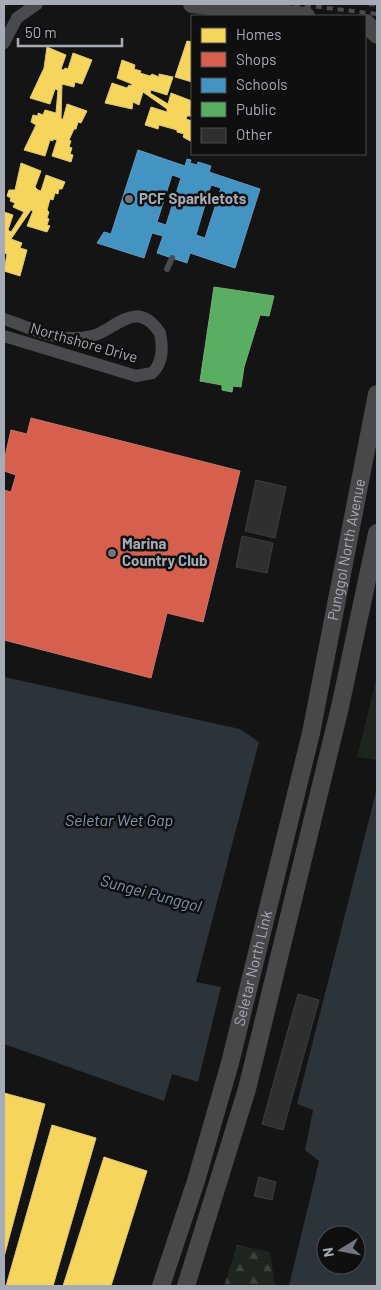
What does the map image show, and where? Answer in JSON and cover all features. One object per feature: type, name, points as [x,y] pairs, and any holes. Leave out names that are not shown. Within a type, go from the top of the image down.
[{"type":"main road","points":[[192,4],[296,15]]},
{"type":"main road","name":"Punggol North Avenue","points":[[328,646],[377,394]]},
{"type":"main road","name":"Punggol North Avenue","points":[[340,706],[377,533]]},
{"type":"main road","name":"Seletar North Link","points":[[161,1286],[196,1181],[230,1062],[311,733],[328,646]]},
{"type":"main road","name":"Seletar North Link","points":[[186,1286],[247,1089],[340,706]]},
{"type":"street","points":[[4,42],[17,18],[37,4]]},
{"type":"street","name":"Northshore Drive","points":[[4,319],[63,338],[75,338],[97,334],[120,320],[136,316],[145,319],[160,333],[162,355],[152,373],[136,376],[4,336]]},
{"type":"lane","points":[[168,269],[172,258]]},
{"type":"green space","points":[[377,676],[377,760],[357,757]]},
{"type":"green space","points":[[237,1245],[270,1252],[275,1286],[224,1286]]},
{"type":"water","name":"Seletar Wet Gap","points":[[4,677],[240,729],[259,742],[196,982],[221,987],[198,1082],[172,1074],[164,1101],[4,1044]]},
{"type":"water","points":[[376,792],[377,1286],[289,1286],[319,1161],[305,1150],[313,1110],[297,1104]]},
{"type":"building: Homes","points":[[187,41],[191,42],[191,82],[175,77]]},
{"type":"building: Homes","points":[[47,47],[66,55],[61,69],[64,70],[65,68],[68,69],[73,53],[92,60],[82,84],[75,82],[74,87],[62,84],[61,119],[63,119],[67,104],[87,111],[81,123],[78,122],[69,140],[71,141],[69,147],[72,148],[70,154],[73,155],[71,162],[52,156],[57,140],[50,140],[45,156],[24,150],[36,125],[31,122],[33,115],[38,116],[38,113],[43,115],[45,110],[56,113],[58,90],[55,89],[50,104],[30,98],[44,68]]},
{"type":"building: Homes","points":[[122,60],[135,65],[134,69],[141,71],[140,73],[150,76],[152,74],[159,77],[159,74],[173,77],[167,95],[151,90],[150,93],[168,104],[171,93],[191,101],[191,116],[187,116],[186,119],[191,121],[191,141],[183,137],[184,134],[177,132],[177,130],[159,125],[158,129],[145,125],[151,107],[167,112],[167,109],[143,92],[139,105],[133,102],[132,109],[105,103],[112,83],[127,88],[132,84],[117,78]]},
{"type":"building: Homes","points":[[21,163],[41,171],[35,187],[38,190],[41,191],[46,175],[65,182],[62,189],[59,189],[58,194],[55,193],[53,200],[50,199],[47,210],[49,212],[47,218],[49,219],[47,225],[50,226],[47,232],[27,226],[33,211],[31,210],[11,239],[22,243],[20,248],[27,250],[20,276],[4,271],[7,254],[4,253],[4,212],[13,215],[8,230],[11,232],[24,212],[13,207],[15,203],[10,201],[11,198],[7,196],[9,190],[15,190]]},
{"type":"building: Homes","points":[[4,1093],[45,1104],[4,1257]]},
{"type":"building: Homes","points":[[52,1125],[96,1138],[53,1286],[6,1286]]},
{"type":"building: Homes","points":[[104,1157],[147,1171],[111,1286],[63,1286]]},
{"type":"building: Shops","name":"Marina Country Club","points":[[31,418],[240,471],[203,622],[167,613],[151,678],[4,640],[4,490],[11,492],[16,475],[4,471],[4,461],[11,430],[27,434]]},
{"type":"building: Schools","points":[[138,150],[185,166],[187,159],[191,160],[190,163],[197,165],[198,162],[211,166],[209,172],[260,189],[235,268],[190,253],[187,263],[157,253],[163,236],[152,233],[144,258],[97,243],[104,232],[111,234]],"holes":[[[172,175],[181,178],[166,225],[157,222]],[[211,185],[221,188],[205,238],[196,235]]]},
{"type":"building: Public","points":[[214,287],[274,296],[269,316],[260,315],[244,367],[241,387],[233,386],[232,392],[222,390],[222,385],[200,381]]},
{"type":"building: Other","points":[[256,480],[286,487],[275,538],[245,531]]},
{"type":"building: Other","points":[[242,536],[273,543],[267,573],[236,567]]},
{"type":"building: Other","points":[[298,994],[319,1000],[283,1130],[262,1124]]},
{"type":"building: Other","points":[[259,1177],[276,1182],[272,1200],[254,1196]]},
{"type":"railway","points":[[294,4],[377,14]]},
{"type":"railway","points":[[369,4],[377,5]]},
{"type":"place","name":"PCF Sparkletots","points":[[129,199]]},
{"type":"place","name":"Marina Country Club","points":[[112,553]]},
{"type":"water label","name":"Sungei Punggol","points":[[151,893]]}]
